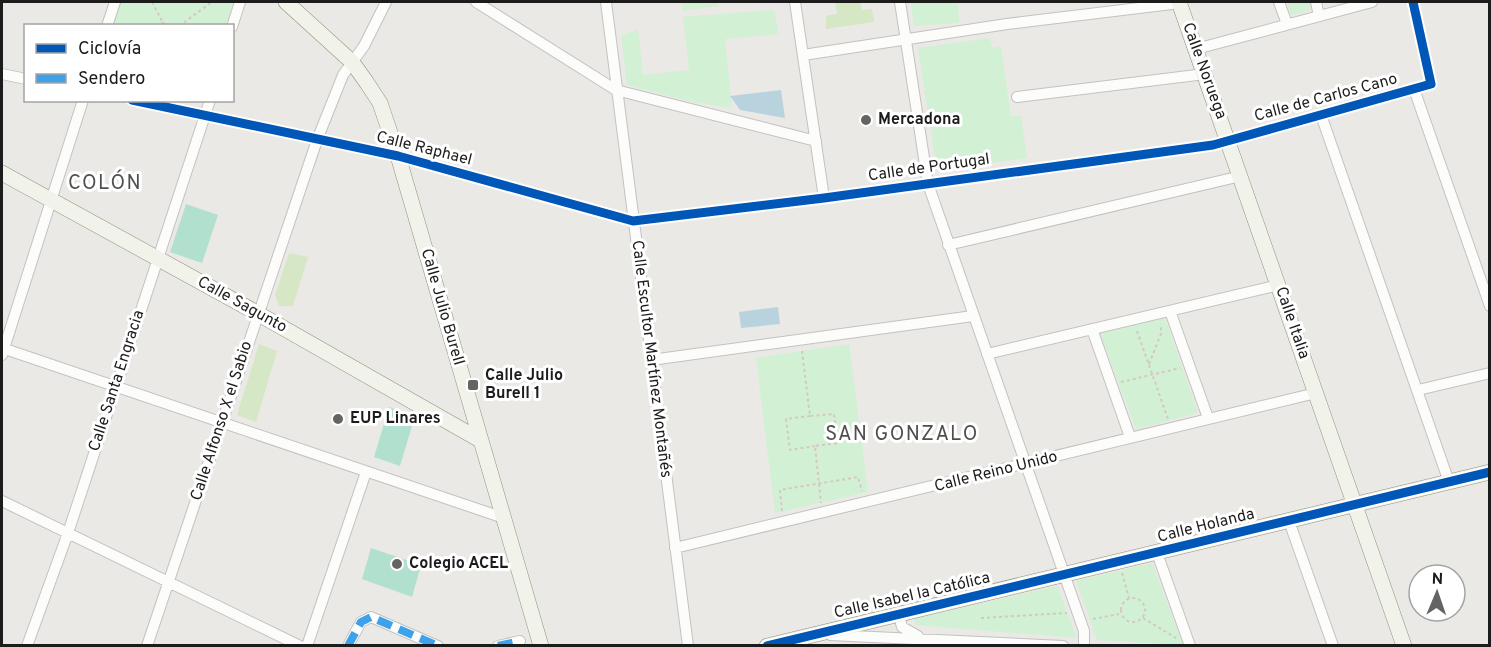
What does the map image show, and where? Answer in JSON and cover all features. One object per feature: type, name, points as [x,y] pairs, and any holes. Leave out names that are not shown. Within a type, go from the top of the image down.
[{"type":"street","points":[[108,24],[115,2]]},
{"type":"street","points":[[233,24],[240,2]]},
{"type":"street","name":"Calle Julio Burell","points":[[286,2],[352,62],[380,103],[398,156],[542,645]]},
{"type":"street","name":"Calle Alfonso X el Sabio","points":[[147,645],[317,140],[343,75],[364,46],[386,2]]},
{"type":"street","points":[[476,2],[616,90],[816,141]]},
{"type":"street","name":"Calle Escultor Martínez Montañés","points":[[606,2],[688,645]]},
{"type":"street","points":[[795,2],[824,198]]},
{"type":"street","points":[[900,2],[904,40],[928,184],[1084,631],[1083,645]]},
{"type":"street","points":[[803,55],[1179,2]]},
{"type":"street","name":"Calle Noruega","points":[[1179,2],[1229,140]]},
{"type":"street","points":[[1279,2],[1287,24]]},
{"type":"street","points":[[1316,2],[1320,16]]},
{"type":"street","points":[[1196,49],[1372,2]]},
{"type":"street","name":"Calle de Carlos Cano","points":[[1229,140],[1431,84],[1413,2]]},
{"type":"street","points":[[2,74],[24,79]]},
{"type":"street","points":[[1017,98],[1205,74]]},
{"type":"street","points":[[1414,89],[1490,306]]},
{"type":"street","points":[[81,102],[2,350],[504,518]]},
{"type":"street","name":"Calle Raphael","points":[[141,102],[398,156],[633,221]]},
{"type":"street","name":"Calle Santa Engracia","points":[[27,645],[68,533],[209,102]]},
{"type":"street","points":[[1321,115],[1449,482]]},
{"type":"street","name":"Calle de Portugal","points":[[633,221],[928,184],[1229,140]]},
{"type":"street","name":"Calle Italia","points":[[1229,140],[1404,645]]},
{"type":"street","name":"Calle Sagunto","points":[[2,173],[257,313],[480,440]]},
{"type":"street","points":[[948,245],[1241,176]]},
{"type":"street","points":[[987,354],[1279,285]]},
{"type":"street","points":[[1170,311],[1208,418]]},
{"type":"street","points":[[651,360],[973,316]]},
{"type":"street","points":[[1092,329],[1130,437]]},
{"type":"street","points":[[1418,390],[1490,373]]},
{"type":"street","name":"Calle Reino Unido","points":[[675,548],[1316,393]]},
{"type":"street","points":[[307,645],[366,472]]},
{"type":"street","name":"Calle Holanda","points":[[1064,576],[1490,472]]},
{"type":"street","points":[[2,501],[300,645]]},
{"type":"street","points":[[1289,521],[1333,645]]},
{"type":"street","points":[[1157,553],[1186,644]]},
{"type":"street","name":"Calle Isabel la Católica","points":[[776,645],[814,634],[1064,576]]},
{"type":"street","name":"Calle Isabel la Católica","points":[[898,615],[902,627],[921,638]]},
{"type":"street","points":[[348,645],[361,622],[371,616],[438,645]]},
{"type":"street","name":"Calle Isabel la Católica","points":[[814,634],[1063,645]]},
{"type":"street","points":[[498,645],[520,641]]},
{"type":"path","points":[[152,2],[163,23],[167,24]]},
{"type":"path","points":[[182,24],[212,2]]},
{"type":"path","points":[[1149,364],[1161,334],[1161,320]]},
{"type":"path","points":[[1135,325],[1168,420]]},
{"type":"path","points":[[802,351],[810,416]]},
{"type":"path","points":[[1118,383],[1182,367]]},
{"type":"path","points":[[834,414],[838,443],[815,446],[790,450],[786,419],[834,414]]},
{"type":"path","points":[[815,446],[821,502]]},
{"type":"path","points":[[782,512],[780,490],[858,477],[863,493]]},
{"type":"path","points":[[1121,570],[1130,598]]},
{"type":"path","points":[[1120,614],[1123,602],[1130,598],[1138,599],[1144,605],[1143,618]]},
{"type":"path","points":[[981,618],[1067,614]]},
{"type":"path","points":[[1120,614],[1132,623],[1143,618]]},
{"type":"path","points":[[1090,619],[1120,614]]},
{"type":"path","points":[[1143,618],[1186,644]]},
{"type":"green space","points":[[120,2],[233,2],[226,24],[113,24]]},
{"type":"green space","points":[[681,2],[718,2],[718,6],[682,11]]},
{"type":"green space","points":[[835,2],[860,2],[862,10],[872,9],[874,22],[826,29],[826,16],[837,14]]},
{"type":"green space","points":[[958,2],[959,23],[914,26],[911,3]]},
{"type":"green space","points":[[1287,2],[1309,2],[1310,10],[1291,15]]},
{"type":"green space","points":[[774,10],[779,34],[725,39],[732,108],[693,102],[627,85],[621,36],[638,29],[643,75],[689,70],[683,17]]},
{"type":"green space","points":[[990,38],[992,48],[1001,46],[1011,116],[1021,116],[1027,158],[937,171],[918,48]]},
{"type":"green space","points":[[186,204],[218,215],[202,263],[170,252]]},
{"type":"green space","points":[[289,253],[308,257],[293,306],[279,306],[275,295]]},
{"type":"green space","points":[[1165,318],[1198,413],[1136,429],[1100,333]]},
{"type":"green space","points":[[259,344],[277,351],[256,422],[237,415]]},
{"type":"green space","points":[[849,344],[868,492],[775,513],[756,358]]},
{"type":"green space","points":[[389,407],[415,416],[400,466],[374,457]]},
{"type":"green space","points":[[371,548],[421,565],[412,597],[362,579]]},
{"type":"green space","points":[[1152,563],[1183,645],[1097,640],[1076,581]]},
{"type":"green space","points":[[1057,586],[1077,638],[916,625],[914,619]]},
{"type":"water","points":[[781,90],[785,118],[740,110],[730,96]]},
{"type":"water","points":[[778,307],[780,324],[741,328],[739,312]]},
{"type":"marked path","points":[[348,646],[361,622],[371,617],[438,646]]},
{"type":"marked path","points":[[498,646],[520,641]]},
{"type":"cycle path","points":[[142,102],[398,156],[633,221],[824,198],[1213,145],[1431,84],[1413,2]]},
{"type":"cycle path","points":[[767,646],[1490,472]]},
{"type":"place","name":"Mercadona","points":[[866,120]]},
{"type":"place","name":"Calle Julio Burell 1","points":[[473,385]]},
{"type":"place","name":"EUP Linares","points":[[338,419]]},
{"type":"place","name":"Colegio ACEL","points":[[397,564]]},
{"type":"district","name":"COLÓN","points":[[105,184]]},
{"type":"district","name":"SAN GONZALO","points":[[902,435]]}]
